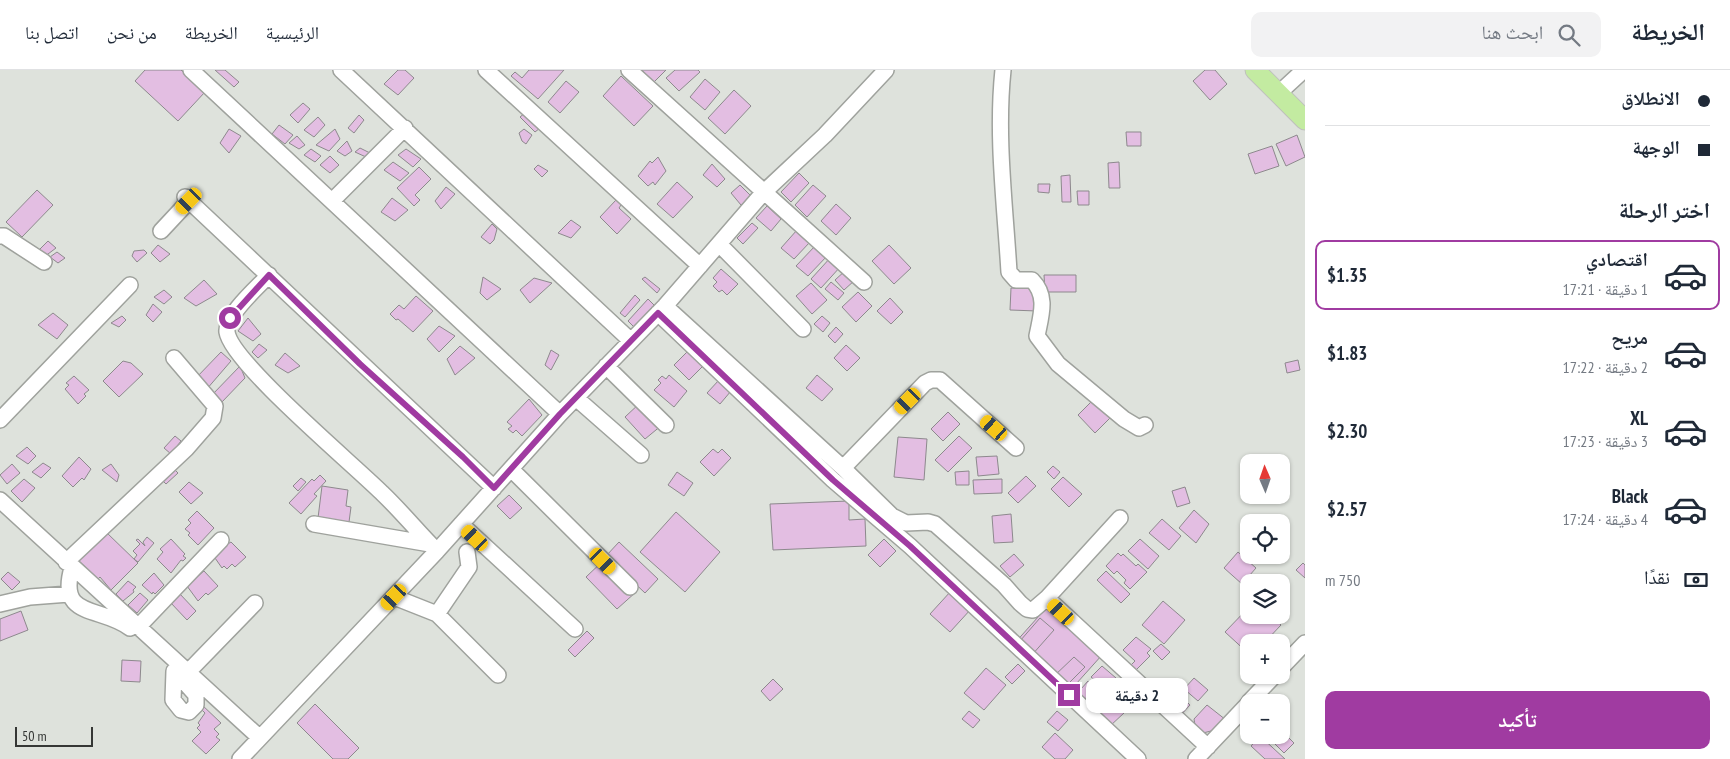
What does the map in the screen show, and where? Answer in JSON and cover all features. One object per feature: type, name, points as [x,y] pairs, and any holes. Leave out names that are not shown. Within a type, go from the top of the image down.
[{"type":"main road","points":[[1255,70],[1305,120]]},
{"type":"street","points":[[191,70],[560,414]]},
{"type":"street","points":[[341,70],[630,340]]},
{"type":"street","points":[[486,70],[700,266]]},
{"type":"street","points":[[629,70],[763,193],[864,282]]},
{"type":"street","points":[[240,759],[394,597],[434,548],[461,524],[560,414],[661,309],[763,193],[825,135],[886,70]]},
{"type":"street","points":[[1003,70],[1000,94],[1009,272],[1016,280],[1032,280],[1039,287],[1044,301],[1038,336],[1058,364],[1124,420],[1139,428],[1145,425]]},
{"type":"street","points":[[1279,93],[1304,70]]},
{"type":"street","points":[[332,201],[405,128]]},
{"type":"street","points":[[161,231],[187,199],[269,275],[360,364],[463,457],[494,488]]},
{"type":"street","points":[[0,236],[4,236],[44,262]]},
{"type":"street","points":[[719,244],[802,329]]},
{"type":"street","points":[[269,275],[230,318],[226,330],[236,352],[282,400],[383,493],[434,548]]},
{"type":"street","points":[[0,420],[130,285]]},
{"type":"street","points":[[661,309],[843,468],[892,516],[906,523],[928,522],[935,524],[1004,584],[1027,609],[1033,610],[1046,598],[1120,518]]},
{"type":"street","points":[[661,309],[833,480],[910,546],[1138,759]]},
{"type":"street","points":[[174,358],[215,406],[213,418],[186,450],[69,565],[69,594],[78,606],[124,624],[260,738]]},
{"type":"street","points":[[606,366],[666,424]]},
{"type":"street","points":[[843,468],[925,383],[935,380],[940,380],[1016,448]]},
{"type":"street","points":[[576,398],[641,455]]},
{"type":"street","points":[[511,469],[630,587]]},
{"type":"street","points":[[0,500],[138,627],[181,672]]},
{"type":"street","points":[[314,524],[434,548]]},
{"type":"street","points":[[461,524],[575,629]]},
{"type":"street","points":[[138,627],[221,540]]},
{"type":"street","points":[[437,614],[469,567],[467,552]]},
{"type":"street","points":[[0,604],[30,597],[69,594]]},
{"type":"street","points":[[394,597],[437,614],[498,675]]},
{"type":"street","points":[[1046,598],[1208,747]]},
{"type":"street","points":[[181,672],[255,603]]},
{"type":"street","points":[[1290,659],[1305,643]]},
{"type":"street","points":[[1257,694],[1267,684]]},
{"type":"street","points":[[1196,759],[1240,713]]},
{"type":"building","points":[[145,70],[181,70],[205,92],[178,121],[135,81]]},
{"type":"building","points":[[215,70],[225,70],[239,82],[234,87]]},
{"type":"building","points":[[398,70],[405,70],[414,78],[398,95],[384,84]]},
{"type":"building","points":[[529,70],[564,70],[538,99],[511,76],[515,72],[522,78]]},
{"type":"building","points":[[642,70],[666,70],[654,82]]},
{"type":"building","points":[[675,70],[698,70],[700,72],[679,91],[666,78]]},
{"type":"building","points":[[1205,70],[1215,70],[1227,84],[1210,100],[1193,81]]},
{"type":"building","points":[[621,76],[653,106],[634,126],[603,96]]},
{"type":"building","points":[[705,79],[720,92],[705,110],[690,97]]},
{"type":"building","points":[[566,81],[579,92],[560,113],[548,102]]},
{"type":"building","points":[[734,90],[751,106],[725,134],[708,118]]},
{"type":"building","points":[[303,103],[310,109],[298,123],[290,115]]},
{"type":"building","points":[[525,113],[540,128],[535,132],[520,117]]},
{"type":"building","points":[[359,115],[364,120],[354,133],[348,128]]},
{"type":"building","points":[[318,117],[325,125],[314,137],[304,130]]},
{"type":"building","points":[[279,125],[293,135],[285,144],[272,134]]},
{"type":"building","points":[[229,129],[241,136],[229,153],[220,143]]},
{"type":"building","points":[[335,129],[340,139],[329,151],[316,145]]},
{"type":"building","points":[[524,129],[532,135],[526,144],[522,141],[519,133]]},
{"type":"building","points":[[1126,132],[1141,132],[1141,146],[1127,146]]},
{"type":"building","points":[[1297,135],[1305,157],[1286,166],[1276,144]]},
{"type":"building","points":[[297,136],[305,145],[299,149],[289,143]]},
{"type":"building","points":[[347,141],[352,151],[345,156],[337,151]]},
{"type":"building","points":[[1272,146],[1279,166],[1255,174],[1248,154]]},
{"type":"building","points":[[360,148],[370,153],[366,157],[355,152]]},
{"type":"building","points":[[311,149],[321,156],[315,162],[304,155]]},
{"type":"building","points":[[406,149],[421,159],[413,167],[398,155]]},
{"type":"building","points":[[330,156],[339,165],[330,173],[320,165]]},
{"type":"building","points":[[658,157],[666,171],[655,185],[653,182],[648,186],[638,176],[650,161],[652,163]]},
{"type":"building","points":[[393,162],[409,173],[400,181],[384,170]]},
{"type":"building","points":[[1119,162],[1120,188],[1109,188],[1108,163]]},
{"type":"building","points":[[712,164],[725,179],[717,187],[703,175]]},
{"type":"building","points":[[538,165],[548,171],[542,177],[534,169]]},
{"type":"building","points":[[419,167],[431,179],[415,195],[420,200],[414,206],[397,188]]},
{"type":"building","points":[[799,173],[809,183],[791,202],[781,192]]},
{"type":"building","points":[[1070,175],[1071,202],[1062,202],[1061,176]]},
{"type":"building","points":[[677,182],[693,197],[673,218],[657,204]]},
{"type":"building","points":[[1038,184],[1050,184],[1049,193],[1038,192]]},
{"type":"building","points":[[740,185],[751,196],[741,205],[731,193]]},
{"type":"building","points":[[813,185],[826,196],[807,217],[795,205]]},
{"type":"building","points":[[446,187],[455,194],[441,209],[435,201]]},
{"type":"building","points":[[37,190],[53,205],[22,237],[6,222]]},
{"type":"building","points":[[1077,191],[1089,191],[1089,205],[1078,205]]},
{"type":"building","points":[[392,198],[408,210],[395,221],[381,212]]},
{"type":"building","points":[[616,200],[621,205],[619,208],[631,219],[617,234],[600,217]]},
{"type":"building","points":[[836,204],[851,218],[836,235],[821,221]]},
{"type":"building","points":[[767,206],[781,219],[771,231],[756,218]]},
{"type":"building","points":[[571,220],[581,227],[571,238],[558,233]]},
{"type":"building","points":[[752,223],[758,228],[743,244],[737,238]]},
{"type":"building","points":[[492,224],[497,229],[494,240],[490,244],[481,237]]},
{"type":"building","points":[[797,230],[810,242],[794,259],[781,248]]},
{"type":"building","points":[[48,241],[56,248],[44,257],[39,250]]},
{"type":"building","points":[[158,245],[170,254],[160,262],[151,253]]},
{"type":"building","points":[[816,245],[828,255],[808,276],[796,266]]},
{"type":"building","points":[[889,245],[911,268],[894,284],[872,261]]},
{"type":"building","points":[[144,250],[147,253],[137,262],[132,256],[134,251]]},
{"type":"building","points":[[57,252],[65,258],[58,263],[50,257]]},
{"type":"building","points":[[831,257],[841,266],[821,288],[811,279]]},
{"type":"building","points":[[721,269],[738,284],[727,295],[722,290],[719,292],[713,286],[717,282],[713,278]]},
{"type":"building","points":[[846,270],[855,280],[844,290],[835,280]]},
{"type":"building","points":[[1044,275],[1076,275],[1076,292],[1045,292]]},
{"type":"building","points":[[483,277],[501,289],[487,300],[480,293]]},
{"type":"building","points":[[645,277],[660,289],[657,293],[642,279]]},
{"type":"building","points":[[534,278],[552,283],[530,303],[520,290]]},
{"type":"building","points":[[204,280],[217,294],[196,306],[184,298]]},
{"type":"building","points":[[831,282],[844,293],[838,300],[825,289]]},
{"type":"building","points":[[811,283],[827,300],[812,314],[796,296]]},
{"type":"building","points":[[1011,288],[1037,288],[1037,311],[1010,310]]},
{"type":"building","points":[[164,290],[172,297],[164,304],[154,297]]},
{"type":"building","points":[[858,292],[872,306],[856,322],[842,307]]},
{"type":"building","points":[[635,295],[640,300],[625,317],[620,313]]},
{"type":"building","points":[[416,296],[433,311],[413,332],[390,314],[399,305],[404,309]]},
{"type":"building","points":[[890,298],[903,312],[891,324],[877,311]]},
{"type":"building","points":[[648,299],[654,305],[634,327],[628,321]]},
{"type":"building","points":[[153,304],[162,312],[153,322],[146,315]]},
{"type":"building","points":[[53,313],[68,325],[57,339],[38,325]]},
{"type":"building","points":[[122,316],[126,320],[119,327],[111,323]]},
{"type":"building","points":[[822,316],[830,323],[823,332],[814,324]]},
{"type":"building","points":[[248,318],[261,334],[253,341],[238,331]]},
{"type":"building","points":[[439,326],[455,336],[439,352],[427,339]]},
{"type":"building","points":[[836,327],[843,334],[835,343],[828,336]]},
{"type":"building","points":[[259,344],[267,350],[258,358],[252,352]]},
{"type":"building","points":[[846,345],[860,358],[847,371],[834,358]]},
{"type":"building","points":[[460,346],[475,358],[455,375],[447,359]]},
{"type":"building","points":[[551,350],[559,355],[551,370],[545,365]]},
{"type":"building","points":[[688,351],[703,366],[689,380],[674,365]]},
{"type":"building","points":[[221,352],[231,361],[206,390],[195,379]]},
{"type":"building","points":[[285,353],[300,366],[288,373],[275,365]]},
{"type":"building","points":[[1298,360],[1300,370],[1287,373],[1285,363]]},
{"type":"building","points":[[123,361],[131,363],[143,374],[119,397],[103,381]]},
{"type":"building","points":[[240,366],[245,378],[221,403],[211,396]]},
{"type":"building","points":[[669,375],[687,391],[674,407],[654,390],[661,383],[658,380],[662,376],[666,379]]},
{"type":"building","points":[[817,375],[833,389],[822,401],[806,388]]},
{"type":"building","points":[[74,376],[89,390],[78,404],[65,389],[69,385],[66,383]]},
{"type":"building","points":[[719,380],[731,391],[720,404],[707,393]]},
{"type":"building","points":[[1095,398],[1112,416],[1095,433],[1078,415]]},
{"type":"building","points":[[529,399],[542,415],[522,436],[516,430],[513,433],[508,429],[512,426],[507,422]]},
{"type":"building","points":[[641,402],[662,425],[645,439],[625,417]]},
{"type":"building","points":[[948,412],[960,424],[943,441],[931,429]]},
{"type":"building","points":[[175,436],[181,441],[171,454],[164,448]]},
{"type":"building","points":[[959,436],[972,448],[948,472],[935,460]]},
{"type":"building","points":[[898,437],[927,439],[924,480],[894,477]]},
{"type":"building","points":[[27,447],[36,456],[28,464],[16,456]]},
{"type":"building","points":[[713,449],[718,453],[722,449],[731,458],[714,476],[700,462]]},
{"type":"building","points":[[997,456],[999,474],[978,476],[976,457]]},
{"type":"building","points":[[79,457],[91,469],[84,480],[82,478],[73,487],[62,476]]},
{"type":"building","points":[[43,463],[51,468],[41,478],[32,472]]},
{"type":"building","points":[[12,464],[20,473],[7,484],[0,475]]},
{"type":"building","points":[[111,464],[119,475],[117,482],[102,470]]},
{"type":"building","points":[[1053,466],[1060,472],[1054,479],[1047,472]]},
{"type":"building","points":[[172,467],[178,473],[166,484],[160,478]]},
{"type":"building","points":[[969,471],[969,485],[956,485],[955,472]]},
{"type":"building","points":[[677,472],[693,483],[684,496],[668,485]]},
{"type":"building","points":[[320,475],[326,481],[314,494],[317,496],[301,514],[289,503],[312,479],[314,481]]},
{"type":"building","points":[[1026,476],[1036,486],[1018,503],[1008,493]]},
{"type":"building","points":[[1063,477],[1082,494],[1069,507],[1051,489]]},
{"type":"building","points":[[301,478],[306,482],[298,491],[293,486]]},
{"type":"building","points":[[24,479],[35,488],[22,502],[11,491]]},
{"type":"building","points":[[1002,479],[1002,493],[974,494],[973,480]]},
{"type":"building","points":[[189,482],[203,493],[191,504],[179,492]]},
{"type":"building","points":[[322,486],[348,490],[346,506],[351,507],[349,522],[318,518]]},
{"type":"building","points":[[1185,487],[1190,503],[1177,507],[1172,491]]},
{"type":"building","points":[[509,495],[522,508],[510,519],[497,506]]},
{"type":"building","points":[[849,501],[849,520],[865,519],[866,546],[773,550],[770,504]]},
{"type":"building","points":[[1194,510],[1209,524],[1196,543],[1179,528]]},
{"type":"building","points":[[197,511],[214,528],[198,545],[185,529],[191,523],[188,520]]},
{"type":"building","points":[[676,512],[720,552],[685,592],[640,552]]},
{"type":"building","points":[[1011,514],[1013,542],[994,543],[992,516]]},
{"type":"building","points":[[1162,519],[1181,536],[1169,550],[1149,533]]},
{"type":"building","points":[[106,532],[138,563],[111,590],[100,577],[98,579],[78,560]]},
{"type":"building","points":[[147,537],[154,543],[138,562],[134,559],[137,555],[133,551],[140,544],[136,540],[138,539],[145,546],[143,542]]},
{"type":"building","points":[[171,539],[185,554],[183,556],[186,558],[183,561],[181,560],[171,573],[157,559],[163,552],[160,549]]},
{"type":"building","points":[[884,539],[896,551],[880,567],[868,555]]},
{"type":"building","points":[[1140,539],[1159,556],[1148,569],[1128,551]]},
{"type":"building","points":[[231,542],[246,557],[235,567],[232,564],[227,569],[224,566],[222,568],[215,558],[220,552],[218,550]]},
{"type":"building","points":[[619,542],[658,579],[645,593],[606,556]]},
{"type":"building","points":[[1238,552],[1240,554],[1240,564],[1252,564],[1256,568],[1251,574],[1240,574],[1240,582],[1224,568]]},
{"type":"building","points":[[1118,553],[1121,556],[1123,554],[1136,566],[1138,564],[1147,572],[1130,589],[1124,583],[1126,580],[1117,571],[1114,574],[1106,566]]},
{"type":"building","points":[[1014,554],[1024,565],[1010,577],[1000,566]]},
{"type":"building","points":[[605,559],[636,592],[617,609],[586,577]]},
{"type":"building","points":[[1303,563],[1305,565],[1305,578],[1296,570]]},
{"type":"building","points":[[204,571],[218,586],[208,595],[206,593],[198,601],[187,586],[193,581],[190,579],[195,574],[198,576]]},
{"type":"building","points":[[1106,571],[1130,594],[1121,603],[1097,580]]},
{"type":"building","points":[[8,572],[20,582],[12,590],[1,579]]},
{"type":"building","points":[[154,573],[164,585],[155,594],[153,592],[152,594],[142,585]]},
{"type":"building","points":[[128,581],[136,587],[133,590],[134,592],[123,601],[116,594]]},
{"type":"building","points":[[951,591],[971,609],[950,632],[930,614]]},
{"type":"building","points":[[140,593],[148,600],[137,613],[128,605]]},
{"type":"building","points":[[179,593],[196,611],[187,620],[170,602]]},
{"type":"building","points":[[1163,601],[1185,620],[1164,644],[1142,625]]},
{"type":"building","points":[[1047,607],[1102,655],[1067,694],[1013,645]]},
{"type":"building","points":[[21,611],[28,630],[0,641],[0,619]]},
{"type":"building","points":[[1240,616],[1240,624],[1281,625],[1273,634],[1240,634],[1240,646],[1225,632]]},
{"type":"building","points":[[1040,618],[1054,630],[1031,656],[1020,641]]},
{"type":"building","points":[[587,631],[594,638],[575,657],[568,650]]},
{"type":"building","points":[[1136,637],[1151,649],[1147,653],[1150,656],[1132,674],[1127,669],[1135,661],[1123,650]]},
{"type":"building","points":[[1161,644],[1170,652],[1162,660],[1153,651]]},
{"type":"building","points":[[1074,657],[1085,667],[1064,688],[1053,677]]},
{"type":"building","points":[[122,660],[141,661],[140,682],[121,681]]},
{"type":"building","points":[[1018,664],[1025,671],[1012,684],[1005,677]]},
{"type":"building","points":[[1102,666],[1116,678],[1105,689],[1091,677]]},
{"type":"building","points":[[986,668],[1006,685],[984,710],[964,693]]},
{"type":"building","points":[[1194,678],[1208,690],[1198,701],[1184,689]]},
{"type":"building","points":[[773,679],[783,689],[770,701],[761,691]]},
{"type":"building","points":[[1088,681],[1101,692],[1086,708],[1074,697]]},
{"type":"building","points":[[1108,695],[1125,712],[1109,727],[1093,711]]},
{"type":"building","points":[[1180,695],[1190,705],[1179,717],[1168,707]]},
{"type":"building","points":[[201,704],[221,723],[214,729],[219,734],[216,737],[220,740],[206,754],[192,741],[201,732],[197,728],[200,725],[198,723],[205,713],[199,707]]},
{"type":"building","points":[[315,704],[359,748],[348,759],[333,759],[297,723]]},
{"type":"building","points":[[1207,705],[1226,720],[1215,730],[1203,733],[1195,725],[1194,719]]},
{"type":"building","points":[[969,711],[980,720],[973,728],[962,719]]},
{"type":"building","points":[[1057,711],[1068,720],[1058,731],[1047,722]]},
{"type":"building","points":[[1055,733],[1073,750],[1065,759],[1055,759],[1042,747]]},
{"type":"building","points":[[1290,739],[1294,743],[1284,753],[1275,744],[1290,744]]},
{"type":"building","points":[[1253,744],[1269,744],[1285,759],[1265,759],[1251,746]]},
{"type":"route","points":[[230,318],[269,275],[360,364],[463,457],[494,488],[560,414],[658,313],[833,480],[910,546],[1069,695]]}]
